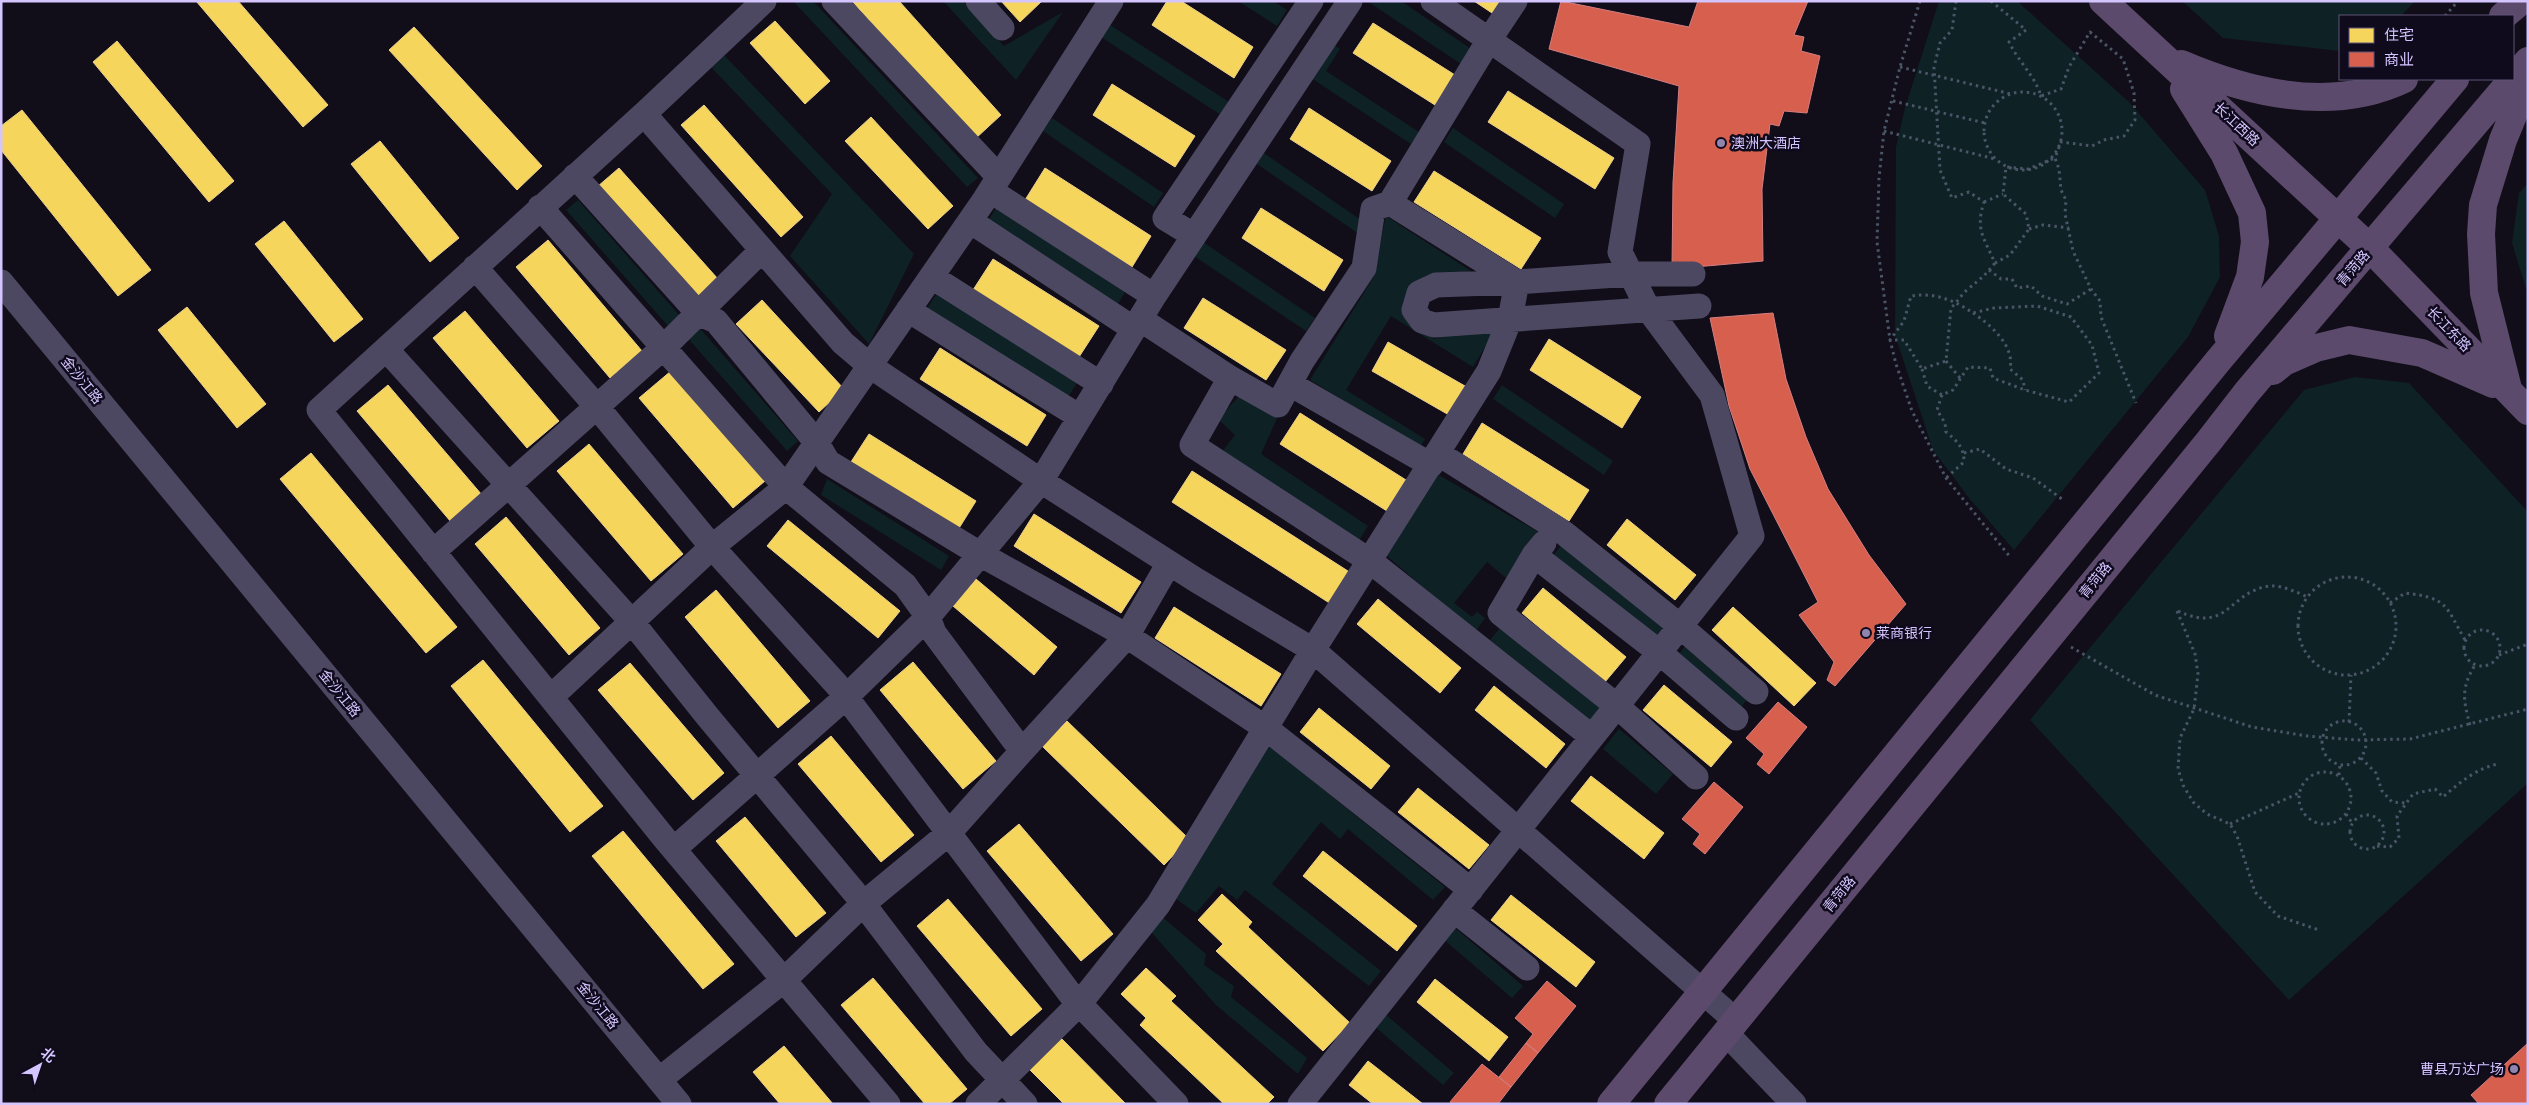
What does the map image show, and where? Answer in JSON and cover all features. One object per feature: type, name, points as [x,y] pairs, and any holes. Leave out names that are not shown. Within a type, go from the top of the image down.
[{"type":"main road","name":"长江西路","points":[[2102,1],[2370,248]]},
{"type":"main road","points":[[2504,15],[2521,1]]},
{"type":"main road","points":[[2509,15],[2521,1]]},
{"type":"main road","points":[[2163,56],[2221,81],[2292,95],[2325,98],[2386,87],[2402,80]]},
{"type":"main road","points":[[2163,56],[2224,153],[2252,213],[2255,242],[2250,277],[2218,361]]},
{"type":"main road","name":"青菏路","points":[[2514,78],[2528,61]]},
{"type":"main road","points":[[2509,391],[2484,294],[2481,234],[2483,204],[2500,147],[2528,78]]},
{"type":"main road","points":[[1611,1104],[2218,361],[2455,80]]},
{"type":"main road","name":"青菏路","points":[[1668,1104],[2210,441],[2247,392],[2512,80]]},
{"type":"main road","name":"长江东路","points":[[2370,248],[2528,411]]},
{"type":"main road","points":[[2247,392],[2284,362],[2316,348],[2348,340],[2422,353],[2509,391]]},
{"type":"street","points":[[764,1],[644,114],[318,410],[674,850],[888,1104]]},
{"type":"street","points":[[834,1],[995,184],[1154,296]]},
{"type":"street","points":[[978,1],[1002,28]]},
{"type":"street","points":[[551,697],[712,547],[786,486],[995,184],[1111,1]]},
{"type":"street","points":[[1193,235],[1165,218],[1311,1]]},
{"type":"street","points":[[674,850],[846,697],[928,617],[1041,481],[1193,235],[1350,1]]},
{"type":"street","points":[[1300,1104],[1752,536],[1712,395],[1648,309],[1620,252],[1638,144],[1433,1]]},
{"type":"street","points":[[970,221],[1137,324],[1278,405],[1364,268],[1373,209],[1390,203],[1514,1]]},
{"type":"street","points":[[644,114],[843,343],[870,366],[1041,481],[1170,563],[1313,650],[1702,991],[1794,1104]]},
{"type":"street","points":[[575,176],[698,313],[716,321],[817,442],[828,462],[980,554],[1127,636],[1267,729],[1471,890]]},
{"type":"street","points":[[1390,203],[1517,282]]},
{"type":"street","points":[[540,207],[786,486],[905,585],[928,617],[934,633],[1022,750]]},
{"type":"street","points":[[433,552],[664,347],[762,250]]},
{"type":"street","points":[[475,267],[597,407],[712,547],[846,697],[1080,1003],[1176,1104]]},
{"type":"street","points":[[1693,274],[1631,274],[1517,282],[1436,285],[1419,293],[1414,310],[1422,321],[1434,325],[1510,318],[1699,306]]},
{"type":"street","points":[[932,277],[1101,384]]},
{"type":"street","name":"金沙江路","points":[[1,282],[679,1104]]},
{"type":"street","points":[[978,1104],[1080,1003],[1158,905],[1267,729],[1313,650],[1435,460],[1489,371],[1510,318],[1517,282]]},
{"type":"street","points":[[908,310],[1080,418]]},
{"type":"street","points":[[386,348],[632,622],[864,904],[976,1052],[1025,1104]]},
{"type":"street","points":[[1230,378],[1192,445],[1370,561],[1592,737]]},
{"type":"street","points":[[1290,384],[1435,460],[1556,528],[1680,626],[1756,692]]},
{"type":"street","points":[[1476,645],[1500,613],[1534,555],[1556,528]]},
{"type":"street","points":[[1534,555],[1659,652],[1736,718]]},
{"type":"street","points":[[659,1080],[784,980],[864,904],[949,834],[1022,750],[1127,636],[1170,563]]},
{"type":"street","points":[[1500,613],[1617,706],[1696,777]]},
{"type":"street","points":[[1454,910],[1527,968]]},
{"type":"path","points":[[1920,1],[1900,67],[1884,131],[1879,178],[1877,242],[1890,340],[1912,411],[1946,478],[2011,558]]},
{"type":"path","points":[[1956,1],[1952,30],[1940,43],[1934,75],[1940,170],[1952,198],[1969,192],[1984,202]]},
{"type":"path","points":[[1991,1],[2026,30],[2009,42],[2015,55],[2038,85],[2041,96]]},
{"type":"path","points":[[2446,15],[2458,1]]},
{"type":"path","points":[[2041,96],[2061,89],[2069,67],[2090,32],[2123,59],[2134,93],[2135,120],[2130,129],[2124,136],[2104,140],[2092,146],[2061,142]]},
{"type":"path","points":[[1900,67],[2011,94],[2031,93],[2041,96],[2052,104],[2060,115],[2063,129],[2061,142],[2055,158],[2059,169],[2061,190],[2066,200],[2065,214],[2070,228],[2073,251],[2091,289],[2100,301],[2101,317],[2136,403]]},
{"type":"path","points":[[2011,94],[1999,100],[1990,110],[1984,123],[1984,136],[1988,148],[1995,159],[2006,167],[2028,169],[2055,158]]},
{"type":"path","points":[[1893,101],[1984,123]]},
{"type":"path","points":[[1884,131],[1995,159]]},
{"type":"path","points":[[2050,160],[2061,142]]},
{"type":"path","points":[[2003,194],[2006,167]]},
{"type":"path","points":[[1995,264],[1979,227],[1979,217],[1984,202],[2003,194]]},
{"type":"path","points":[[2003,194],[2026,214],[2029,229]]},
{"type":"path","points":[[1960,378],[1946,361],[1952,308],[1967,290],[1979,282],[1995,264],[2010,254],[2029,229],[2043,224],[2070,228]]},
{"type":"path","points":[[1989,270],[2001,279],[2012,280],[2017,288],[2031,286],[2042,296],[2067,304],[2091,289]]},
{"type":"path","points":[[1890,340],[1904,321],[1911,296],[1926,293],[1957,302],[1989,324],[2003,341],[2012,359],[2010,369],[2023,380],[2025,390]]},
{"type":"path","points":[[1946,478],[1964,462],[1964,453],[1958,442],[1946,432],[1945,423],[1937,410],[1942,395],[1953,390],[1968,367],[1990,368],[1993,378],[2025,390],[2070,402],[2099,373],[2092,345],[2071,317],[2037,306],[1994,308],[1973,313]]},
{"type":"path","points":[[1890,340],[1904,340],[1922,369],[1927,386],[1942,395]]},
{"type":"path","points":[[1922,369],[1946,361]]},
{"type":"path","points":[[1964,453],[1980,449],[2006,469],[2039,481],[2062,499]]},
{"type":"path","points":[[2351,578],[2367,582],[2380,590],[2390,603],[2396,619],[2396,635],[2390,650],[2380,663],[2366,671],[2351,675],[2335,674],[2320,667],[2308,656],[2301,642],[2298,626],[2301,611],[2308,597],[2320,586],[2335,579],[2351,578]]},
{"type":"path","points":[[2308,597],[2273,585],[2249,591],[2235,605],[2217,617],[2193,618],[2177,611],[2195,654],[2198,674],[2194,709],[2180,738],[2178,769],[2183,785],[2193,802],[2207,814],[2230,824],[2237,836],[2256,892],[2278,916],[2319,930]]},
{"type":"path","points":[[2390,603],[2405,593],[2429,596],[2443,603],[2465,640],[2464,652],[2475,665],[2491,664],[2498,655],[2528,644]]},
{"type":"path","points":[[2465,640],[2474,632],[2486,631],[2496,637],[2499,643],[2498,655]]},
{"type":"path","points":[[2052,633],[2063,642],[2155,695],[2252,727],[2322,738],[2410,740],[2528,709]]},
{"type":"path","points":[[2470,725],[2463,700],[2466,680],[2475,665]]},
{"type":"path","points":[[2350,722],[2351,675]]},
{"type":"path","points":[[2350,722],[2362,730],[2366,740],[2365,752],[2354,763],[2340,765],[2327,758],[2323,752],[2322,738],[2329,726],[2335,723],[2350,722]]},
{"type":"path","points":[[2361,758],[2376,773],[2382,791],[2392,802],[2406,803]]},
{"type":"path","points":[[2377,846],[2384,838],[2385,832],[2378,818],[2366,814],[2352,823],[2350,835],[2356,845],[2366,849],[2377,846],[2390,847],[2399,838],[2397,816],[2413,794],[2435,789],[2443,796],[2460,782],[2490,765],[2499,764]]},
{"type":"path","points":[[2339,775],[2340,765]]},
{"type":"path","points":[[2331,772],[2339,775],[2350,789],[2350,806],[2346,814],[2331,824],[2314,822],[2301,810],[2299,793],[2302,785],[2314,774],[2331,772]]},
{"type":"path","points":[[2230,824],[2299,793]]},
{"type":"path","points":[[2346,814],[2352,823]]},
{"type":"green space","points":[[793,1],[813,1],[978,178],[967,187]]},
{"type":"green space","points":[[943,1],[963,1],[1004,46],[1063,12],[1016,80]]},
{"type":"green space","points":[[1238,1],[1273,1],[1287,10],[1277,26]]},
{"type":"green space","points":[[1367,1],[1401,1],[1477,53],[1467,68]]},
{"type":"green space","points":[[1939,1],[2017,1],[2129,102],[2205,190],[2219,236],[2220,277],[2188,337],[2014,550],[1969,498],[1933,450],[1895,335],[1896,147],[1905,108]]},
{"type":"green space","points":[[2182,1],[2415,1],[2402,15],[2339,15],[2339,51],[2223,38]]},
{"type":"green space","points":[[1110,25],[1229,102],[1221,115],[1101,37]]},
{"type":"green space","points":[[1330,42],[1340,49],[1326,71],[1419,132],[1411,144],[1308,76]]},
{"type":"green space","points":[[723,54],[914,254],[869,344],[790,256],[832,194],[710,66]]},
{"type":"green space","points":[[1052,118],[1163,193],[1154,207],[1043,131]]},
{"type":"green space","points":[[1453,128],[1564,204],[1555,218],[1444,142]]},
{"type":"green space","points":[[1261,151],[1361,220],[1359,234],[1254,162]]},
{"type":"green space","points":[[2528,183],[2528,295],[2512,243],[2519,193]]},
{"type":"green space","points":[[578,200],[680,316],[668,326],[566,210]]},
{"type":"green space","points":[[996,208],[1126,290],[1118,304],[988,221]]},
{"type":"green space","points":[[1386,216],[1471,271],[1444,272],[1424,277],[1417,282],[1412,290],[1405,317],[1434,339],[1444,336],[1494,332],[1473,367],[1391,316],[1346,390],[1425,439],[1420,447],[1310,380],[1373,278]]},
{"type":"green space","points":[[1203,242],[1315,318],[1306,331],[1194,256]]},
{"type":"green space","points":[[937,293],[1077,383],[1066,400],[926,310]]},
{"type":"green space","points":[[697,325],[798,441],[787,451],[685,335]]},
{"type":"green space","points":[[2355,377],[2409,383],[2528,512],[2528,783],[2289,1000],[2030,720],[2304,390]]},
{"type":"green space","points":[[1502,385],[1613,461],[1604,475],[1493,399]]},
{"type":"green space","points":[[1242,393],[1278,416],[1261,454],[1368,526],[1358,542],[1221,453],[1235,435],[1218,419]]},
{"type":"green space","points":[[1437,474],[1540,533],[1506,578],[1487,562],[1454,603],[1472,617],[1477,612],[1485,618],[1475,632],[1387,556]]},
{"type":"green space","points":[[827,479],[949,556],[941,570],[821,495]]},
{"type":"green space","points":[[1562,544],[1668,627],[1658,640],[1552,557]]},
{"type":"green space","points":[[1500,628],[1605,712],[1595,725],[1490,640]]},
{"type":"green space","points":[[1686,645],[1749,697],[1739,710],[1675,659]]},
{"type":"green space","points":[[1619,729],[1673,774],[1656,794],[1603,749]]},
{"type":"green space","points":[[1269,746],[1445,887],[1433,900],[1348,829],[1340,839],[1321,822],[1272,884],[1381,971],[1369,986],[1245,890],[1237,900],[1219,886],[1196,913],[1176,899]]},
{"type":"green space","points":[[1161,916],[1206,954],[1204,965],[1234,986],[1231,997],[1307,1058],[1298,1074],[1216,1005],[1151,932]]},
{"type":"green space","points":[[1453,926],[1523,986],[1512,998],[1442,938]]},
{"type":"green space","points":[[1384,1013],[1454,1073],[1443,1085],[1373,1025]]},
{"type":"building: 住宅","points":[[196,1],[238,1],[328,105],[303,127]]},
{"type":"building: 住宅","points":[[852,1],[899,1],[1001,115],[975,139]]},
{"type":"building: 住宅","points":[[1001,1],[1042,1],[1020,22]]},
{"type":"building: 住宅","points":[[1167,1],[1181,1],[1253,47],[1234,78],[1152,25]]},
{"type":"building: 住宅","points":[[1474,1],[1500,1],[1492,13]]},
{"type":"building: 住宅","points":[[775,21],[830,81],[805,104],[750,43]]},
{"type":"building: 住宅","points":[[1373,23],[1455,75],[1435,105],[1353,53]]},
{"type":"building: 住宅","points":[[414,27],[542,166],[517,190],[389,50]]},
{"type":"building: 住宅","points":[[117,41],[234,181],[209,202],[93,62]]},
{"type":"building: 住宅","points":[[1112,84],[1195,136],[1175,167],[1093,115]]},
{"type":"building: 住宅","points":[[1508,91],[1614,158],[1595,189],[1488,122]]},
{"type":"building: 住宅","points":[[704,105],[803,217],[781,237],[681,125]]},
{"type":"building: 住宅","points":[[1309,108],[1391,161],[1372,191],[1290,139]]},
{"type":"building: 住宅","points":[[22,110],[151,270],[118,296],[1,150],[1,126]]},
{"type":"building: 住宅","points":[[871,117],[953,206],[928,229],[845,141]]},
{"type":"building: 住宅","points":[[380,141],[459,238],[430,262],[351,164]]},
{"type":"building: 住宅","points":[[619,168],[718,279],[696,299],[597,187]]},
{"type":"building: 住宅","points":[[1045,168],[1151,236],[1132,267],[1025,200]]},
{"type":"building: 住宅","points":[[1434,171],[1541,238],[1521,269],[1414,202]]},
{"type":"building: 住宅","points":[[1261,208],[1343,260],[1324,291],[1242,238]]},
{"type":"building: 住宅","points":[[284,221],[363,319],[334,342],[255,244]]},
{"type":"building: 住宅","points":[[548,240],[642,351],[610,378],[516,267]]},
{"type":"building: 住宅","points":[[993,259],[1099,326],[1079,357],[973,290]]},
{"type":"building: 住宅","points":[[1203,298],[1286,350],[1266,380],[1184,328]]},
{"type":"building: 住宅","points":[[762,300],[844,389],[819,412],[736,324]]},
{"type":"building: 住宅","points":[[187,307],[266,404],[237,428],[158,330]]},
{"type":"building: 住宅","points":[[465,311],[559,421],[527,448],[433,338]]},
{"type":"building: 住宅","points":[[1549,339],[1641,397],[1622,428],[1530,370]]},
{"type":"building: 住宅","points":[[1388,342],[1465,386],[1449,415],[1372,371]]},
{"type":"building: 住宅","points":[[940,348],[1046,415],[1027,446],[920,379]]},
{"type":"building: 住宅","points":[[671,371],[765,481],[733,508],[639,398]]},
{"type":"building: 住宅","points":[[388,385],[482,495],[451,522],[357,411]]},
{"type":"building: 住宅","points":[[1300,413],[1406,480],[1387,511],[1280,444]]},
{"type":"building: 住宅","points":[[1482,423],[1589,490],[1569,521],[1463,454]]},
{"type":"building: 住宅","points":[[869,434],[976,501],[956,533],[849,465]]},
{"type":"building: 住宅","points":[[589,444],[683,554],[651,581],[557,471]]},
{"type":"building: 住宅","points":[[311,453],[457,627],[426,653],[280,479]]},
{"type":"building: 住宅","points":[[1192,471],[1351,573],[1331,604],[1172,502]]},
{"type":"building: 住宅","points":[[1034,514],[1141,582],[1121,613],[1014,546]]},
{"type":"building: 住宅","points":[[506,517],[600,628],[569,655],[475,544]]},
{"type":"building: 住宅","points":[[1627,519],[1696,575],[1675,600],[1607,545]]},
{"type":"building: 住宅","points":[[788,520],[900,611],[878,638],[767,546]]},
{"type":"building: 住宅","points":[[976,579],[1057,647],[1034,675],[953,606]]},
{"type":"building: 住宅","points":[[1543,588],[1626,657],[1605,682],[1522,613]]},
{"type":"building: 住宅","points":[[716,590],[810,701],[778,728],[685,617]]},
{"type":"building: 住宅","points":[[1378,599],[1461,668],[1440,693],[1357,624]]},
{"type":"building: 住宅","points":[[1174,607],[1281,674],[1261,706],[1155,638]]},
{"type":"building: 住宅","points":[[1733,607],[1816,683],[1794,706],[1712,630]]},
{"type":"building: 住宅","points":[[483,660],[603,806],[570,832],[451,686]]},
{"type":"building: 住宅","points":[[913,662],[996,761],[963,789],[880,690]]},
{"type":"building: 住宅","points":[[630,663],[724,773],[693,800],[598,690]]},
{"type":"building: 住宅","points":[[1664,685],[1732,742],[1711,767],[1643,710]]},
{"type":"building: 住宅","points":[[1494,686],[1565,744],[1546,768],[1475,710]]},
{"type":"building: 住宅","points":[[1319,708],[1390,766],[1371,789],[1300,732]]},
{"type":"building: 住宅","points":[[1067,721],[1189,839],[1164,865],[1042,746]]},
{"type":"building: 住宅","points":[[831,736],[914,835],[881,862],[798,764]]},
{"type":"building: 住宅","points":[[1591,776],[1664,833],[1644,859],[1571,801]]},
{"type":"building: 住宅","points":[[1418,788],[1489,845],[1469,869],[1398,812]]},
{"type":"building: 住宅","points":[[745,817],[826,913],[796,937],[716,841]]},
{"type":"building: 住宅","points":[[1019,824],[1113,934],[1081,961],[987,851]]},
{"type":"building: 住宅","points":[[623,831],[734,964],[703,989],[592,856]]},
{"type":"building: 住宅","points":[[1323,851],[1417,926],[1397,951],[1303,876]]},
{"type":"building: 住宅","points":[[1222,894],[1252,922],[1248,927],[1350,1023],[1323,1051],[1216,951],[1223,944],[1198,920]]},
{"type":"building: 住宅","points":[[1511,895],[1595,962],[1576,987],[1491,920]]},
{"type":"building: 住宅","points":[[948,899],[1042,1009],[1011,1036],[917,926]]},
{"type":"building: 住宅","points":[[1146,968],[1176,996],[1171,1001],[1274,1097],[1267,1104],[1224,1104],[1140,1025],[1146,1018],[1121,994]]},
{"type":"building: 住宅","points":[[873,978],[967,1089],[949,1104],[925,1104],[841,1005]]},
{"type":"building: 住宅","points":[[1435,979],[1508,1037],[1489,1061],[1417,1002]]},
{"type":"building: 住宅","points":[[1061,1038],[1126,1104],[1064,1104],[1029,1069]]},
{"type":"building: 住宅","points":[[784,1046],[833,1104],[780,1104],[753,1072]]},
{"type":"building: 住宅","points":[[1368,1061],[1423,1104],[1373,1104],[1349,1085]]},
{"type":"building: 商业","name":"澳洲大酒店","points":[[1561,1],[1689,27],[1698,1],[1808,1],[1794,35],[1804,37],[1801,51],[1820,56],[1807,113],[1784,111],[1779,126],[1770,124],[1762,189],[1763,261],[1672,269],[1673,183],[1679,86],[1549,49]]},
{"type":"building: 商业","points":[[1773,313],[1786,379],[1806,437],[1828,489],[1869,555],[1906,604],[1835,686],[1827,680],[1834,662],[1799,615],[1818,602],[1750,469],[1729,406],[1710,318]]},
{"type":"building: 商业","points":[[1778,702],[1807,727],[1769,774],[1757,764],[1764,754],[1746,738]]},
{"type":"building: 商业","points":[[1714,782],[1743,807],[1705,854],[1693,844],[1700,834],[1682,819]]},
{"type":"building: 商业","points":[[1547,981],[1576,1006],[1538,1053],[1526,1043],[1533,1034],[1515,1018]]},
{"type":"building: 商业","points":[[1526,1043],[1538,1053],[1511,1087],[1499,1077]]},
{"type":"building: 商业","name":"曹县万达广场","points":[[2528,1043],[2528,1104],[2479,1104],[2471,1095]]},
{"type":"building: 商业","points":[[1482,1064],[1511,1087],[1498,1104],[1453,1104],[1450,1102]]},
{"type":"place","name":"澳洲大酒店","points":[[1721,143]]},
{"type":"place","name":"莱商银行","points":[[1866,633]]},
{"type":"place","name":"曹县万达广场","points":[[2514,1069]]}]
